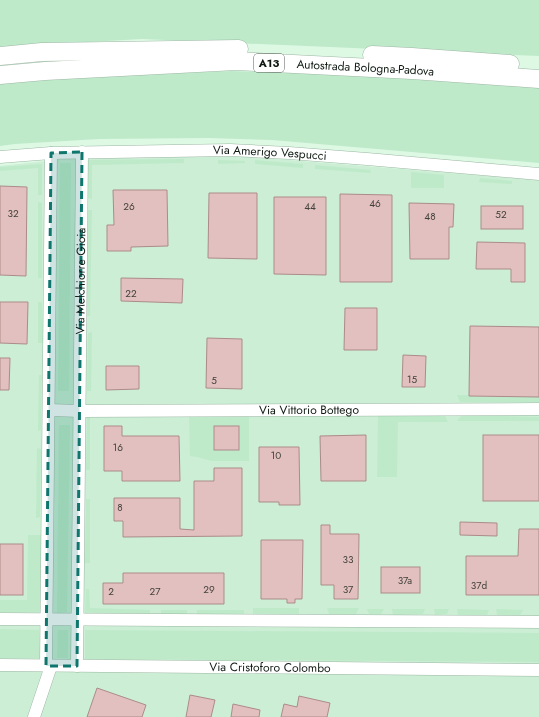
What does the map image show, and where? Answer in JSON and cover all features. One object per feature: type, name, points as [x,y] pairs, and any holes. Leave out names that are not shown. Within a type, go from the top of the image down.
[{"type":"highway","name":"Autostrada Bologna-Padova","points":[[0,56],[42,52],[237,49],[412,57],[539,66]]},
{"type":"highway","name":"Autostrada Bologna-Padova","points":[[0,75],[45,71],[236,61],[539,78]]},
{"type":"street","name":"Via Amerigo Vespucci","points":[[0,157],[82,152],[238,150],[367,159],[539,174]]},
{"type":"street","name":"Via Melchiorre Gioia","points":[[77,666],[82,152]]},
{"type":"street","points":[[34,717],[49,666],[47,619],[51,153]]},
{"type":"street","name":"Via Vittorio Bottego","points":[[80,411],[539,409]]},
{"type":"street","points":[[48,410],[80,411]]},
{"type":"street","points":[[0,619],[539,622]]},
{"type":"street","name":"Via Cristoforo Colombo","points":[[0,665],[539,670]]},
{"type":"highlighted area","points":[[82,152],[77,666],[46,666],[51,153]]},
{"type":"shaded area","points":[[0,0],[539,0],[539,56],[142,39],[0,47]]},
{"type":"shaded area","points":[[231,71],[338,74],[539,88],[539,163],[272,140],[209,138],[99,139],[0,146],[0,83],[122,75]]},
{"type":"shaded area","points":[[227,155],[539,180],[539,717],[0,717],[0,166],[66,159]]},
{"type":"shaded area","points":[[184,159],[184,163],[92,165],[92,199],[88,198],[88,160]]},
{"type":"shaded area","points":[[218,160],[245,161],[245,163],[218,164]]},
{"type":"shaded area","points":[[255,160],[303,164],[303,168],[255,164]]},
{"type":"shaded area","points":[[60,163],[71,163],[69,391],[58,391]]},
{"type":"shaded area","points":[[42,164],[42,195],[38,195],[38,168],[0,171],[0,167]]},
{"type":"shaded area","points":[[315,165],[371,170],[370,173],[315,169]]},
{"type":"shaded area","points":[[411,172],[444,175],[444,188],[411,188]]},
{"type":"shaded area","points":[[480,178],[512,181],[512,184],[479,182]]},
{"type":"shaded area","points":[[38,202],[42,203],[42,278],[38,278]]},
{"type":"shaded area","points":[[88,210],[92,210],[90,316],[86,316]]},
{"type":"shaded area","points":[[38,302],[42,302],[43,343],[38,343]]},
{"type":"shaded area","points":[[92,332],[91,391],[87,391],[88,333]]},
{"type":"shaded area","points":[[39,375],[42,375],[41,430],[38,431]]},
{"type":"shaded area","points":[[457,395],[539,396],[539,402],[460,402]]},
{"type":"shaded area","points":[[87,414],[90,414],[90,470],[86,470]]},
{"type":"shaded area","points":[[189,415],[249,415],[249,461],[212,461],[190,456]]},
{"type":"shaded area","points":[[378,415],[445,416],[448,422],[398,422],[397,477],[377,477]]},
{"type":"shaded area","points":[[462,415],[539,417],[539,421],[457,421]]},
{"type":"shaded area","points":[[59,425],[70,425],[67,612],[57,613]]},
{"type":"shaded area","points":[[37,448],[41,449],[40,517],[36,518]]},
{"type":"shaded area","points":[[86,499],[90,499],[90,563],[85,563]]},
{"type":"shaded area","points":[[28,535],[41,535],[41,612],[0,612],[0,600],[27,600]]},
{"type":"shaded area","points":[[86,589],[89,589],[90,608],[150,610],[150,615],[85,613]]},
{"type":"shaded area","points":[[253,608],[299,608],[299,614],[253,614]]},
{"type":"shaded area","points":[[327,608],[359,608],[356,614],[329,614]]},
{"type":"shaded area","points":[[367,609],[384,609],[381,614],[369,614]]},
{"type":"shaded area","points":[[392,609],[425,609],[423,614],[393,615]]},
{"type":"shaded area","points":[[434,609],[449,609],[447,614],[435,615]]},
{"type":"shaded area","points":[[457,609],[489,610],[487,616],[458,615]]},
{"type":"shaded area","points":[[496,609],[523,610],[520,615],[497,615]]},
{"type":"shaded area","points":[[161,610],[187,610],[187,615],[161,614]]},
{"type":"shaded area","points":[[197,610],[244,610],[244,614],[197,614]]},
{"type":"shaded area","points":[[0,629],[39,630],[40,658],[0,658]]},
{"type":"shaded area","points":[[58,630],[68,630],[68,658],[57,658]]},
{"type":"shaded area","points":[[85,630],[539,633],[539,662],[85,659]]},
{"type":"building","points":[[0,186],[27,187],[26,276],[0,275]]},
{"type":"building","points":[[113,190],[167,190],[168,246],[131,247],[131,251],[107,251],[107,225],[114,225]]},
{"type":"building","points":[[209,193],[257,193],[257,259],[208,258]]},
{"type":"building","points":[[340,194],[392,195],[392,282],[340,282]]},
{"type":"building","points":[[274,197],[326,197],[326,275],[274,274]]},
{"type":"building","points":[[409,203],[454,204],[453,227],[449,227],[449,259],[410,259]]},
{"type":"building","points":[[481,206],[523,206],[523,229],[481,229]]},
{"type":"building","points":[[477,242],[525,243],[525,282],[511,282],[511,269],[476,269]]},
{"type":"building","points":[[121,278],[183,279],[182,303],[121,301]]},
{"type":"building","points":[[0,302],[28,302],[27,344],[0,343]]},
{"type":"building","points":[[345,308],[377,308],[377,350],[344,350]]},
{"type":"building","points":[[470,326],[539,327],[539,397],[469,396]]},
{"type":"building","points":[[207,338],[242,339],[242,389],[206,388]]},
{"type":"building","points":[[403,355],[426,356],[425,387],[402,387]]},
{"type":"building","points":[[0,358],[10,358],[9,390],[0,390]]},
{"type":"building","points":[[106,366],[139,366],[139,389],[106,390]]},
{"type":"building","points":[[104,426],[122,426],[122,436],[179,436],[180,481],[122,481],[122,471],[104,471]]},
{"type":"building","points":[[214,426],[239,426],[239,450],[214,450]]},
{"type":"building","points":[[366,435],[366,481],[321,481],[320,436]]},
{"type":"building","points":[[483,435],[539,435],[539,501],[483,501]]},
{"type":"building","points":[[259,447],[299,447],[300,505],[279,505],[279,502],[259,502]]},
{"type":"building","points":[[214,468],[242,468],[242,536],[123,537],[123,521],[114,521],[114,498],[180,498],[180,529],[194,530],[194,481],[214,481]]},
{"type":"building","points":[[460,522],[497,523],[497,536],[460,535]]},
{"type":"building","points":[[321,525],[330,525],[330,534],[359,534],[358,599],[334,599],[334,585],[321,585]]},
{"type":"building","points":[[519,529],[539,529],[539,595],[466,595],[466,556],[518,556]]},
{"type":"building","points":[[261,540],[303,540],[302,599],[295,599],[295,603],[287,603],[287,599],[261,599]]},
{"type":"building","points":[[0,544],[23,544],[23,595],[0,595]]},
{"type":"building","points":[[381,567],[420,567],[420,593],[381,593]]},
{"type":"building","points":[[123,573],[224,573],[224,604],[103,604],[103,583],[123,583]]},
{"type":"building","points":[[97,688],[146,705],[142,717],[87,717]]},
{"type":"building","points":[[190,695],[215,700],[211,717],[186,717]]},
{"type":"building","points":[[299,696],[330,703],[327,717],[281,717],[284,704],[297,707]]},
{"type":"building","points":[[233,704],[260,710],[259,717],[231,717]]}]
